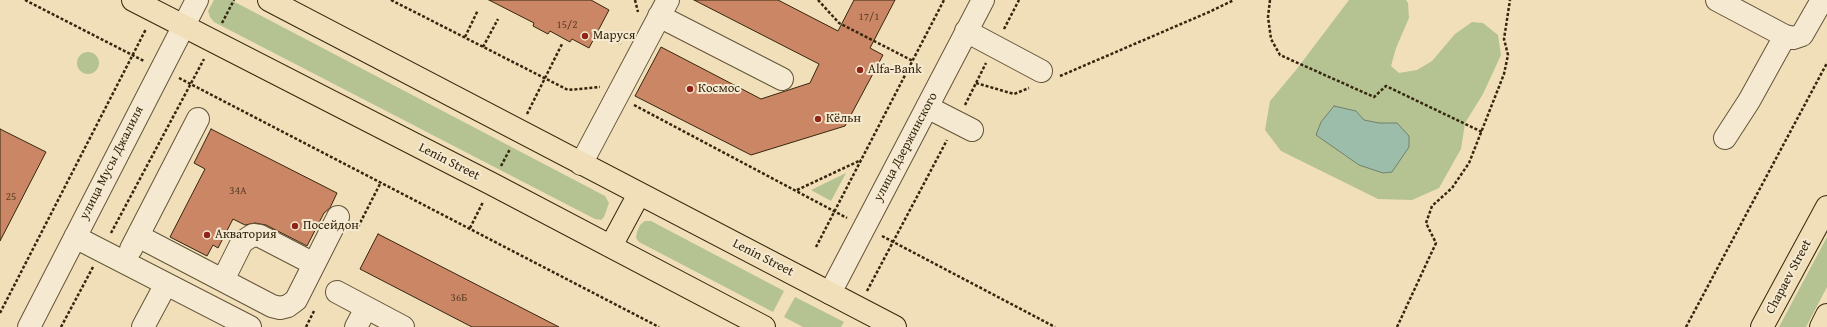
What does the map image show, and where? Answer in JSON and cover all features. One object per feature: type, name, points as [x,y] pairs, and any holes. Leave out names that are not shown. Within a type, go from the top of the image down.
[{"type":"main road","name":"Lenin Street","points":[[132,0],[492,184],[764,327]]},
{"type":"main road","name":"Lenin Street","points":[[269,0],[518,132],[896,327]]},
{"type":"main road","points":[[611,246],[639,194]]},
{"type":"main road","name":"Chapaev Street","points":[[1762,327],[1827,207]]},
{"type":"main road","points":[[1821,327],[1827,315]]},
{"type":"street","name":"улица Мусы Джалиля","points":[[29,327],[160,69],[197,0]]},
{"type":"street","name":"улица Дзержинского","points":[[830,293],[983,0]]},
{"type":"street","points":[[1717,0],[1784,36],[1793,38],[1802,35],[1822,0]]},
{"type":"street","points":[[581,164],[663,5],[782,79]]},
{"type":"street","points":[[966,31],[1045,78]]},
{"type":"street","points":[[1725,138],[1749,101],[1784,36]]},
{"type":"street","points":[[927,107],[964,126]]},
{"type":"street","points":[[124,262],[198,119]]},
{"type":"street","points":[[138,236],[272,306],[280,308],[288,306],[296,300],[338,217]]},
{"type":"street","points":[[223,280],[242,242],[253,235],[260,236],[314,264]]},
{"type":"street","points":[[75,237],[250,327]]},
{"type":"street","points":[[143,327],[166,284]]},
{"type":"street","points":[[337,292],[403,327]]},
{"type":"street","points":[[356,327],[366,308]]},
{"type":"path","points":[[25,0],[470,228],[659,327]]},
{"type":"path","points":[[818,0],[839,23],[913,61]]},
{"type":"path","points":[[816,247],[944,0]]},
{"type":"path","points":[[859,308],[893,242],[964,126],[976,82],[1019,0]]},
{"type":"path","points":[[976,82],[1014,94],[1045,78],[1209,12],[1234,0]]},
{"type":"path","points":[[1270,0],[1268,18],[1272,38],[1280,54],[1374,97],[1386,86],[1482,132]]},
{"type":"path","points":[[1397,327],[1436,243],[1426,223],[1432,206],[1452,188],[1469,163],[1504,74],[1508,54],[1504,39],[1510,0]]},
{"type":"path","points":[[465,37],[478,10]]},
{"type":"path","points":[[0,313],[155,12]]},
{"type":"path","points":[[484,47],[498,19]]},
{"type":"path","points":[[603,35],[621,44]]},
{"type":"path","points":[[470,228],[562,44]]},
{"type":"path","points":[[1686,327],[1827,63]]},
{"type":"path","points":[[61,327],[190,84]]},
{"type":"path","points":[[796,191],[862,160]]},
{"type":"path","points":[[834,211],[1055,327]]},
{"type":"shaded area","points":[[214,0],[231,0],[605,196],[609,203],[604,217],[601,220],[595,219],[214,22],[208,11]]},
{"type":"shaded area","points":[[1349,0],[1406,0],[1408,3],[1409,18],[1396,48],[1391,66],[1399,73],[1417,70],[1432,61],[1455,34],[1472,22],[1483,23],[1498,35],[1501,55],[1483,94],[1465,123],[1461,149],[1439,188],[1412,200],[1378,199],[1281,151],[1265,130],[1270,101],[1296,70]]},
{"type":"shaded area","points":[[88,52],[96,55],[99,63],[96,71],[88,74],[80,71],[77,63],[80,55]]},
{"type":"shaded area","points":[[1334,106],[1356,111],[1364,120],[1379,123],[1397,123],[1409,136],[1409,147],[1392,172],[1383,173],[1359,165],[1316,135],[1321,122]]},
{"type":"shaded area","points":[[846,173],[831,201],[811,190]]},
{"type":"shaded area","points":[[645,221],[651,221],[784,291],[773,312],[639,242],[636,238],[637,232],[640,225]]},
{"type":"shaded area","points":[[1827,237],[1827,287],[1806,327],[1779,327]]},
{"type":"shaded area","points":[[795,297],[844,322],[841,327],[803,327],[784,317]]},
{"type":"building","points":[[489,0],[591,0],[609,10],[589,48],[572,39],[570,42],[550,31],[548,34],[533,26],[534,23]]},
{"type":"building","name":"Космос","points":[[694,0],[778,0],[838,31],[854,0],[895,0],[870,48],[883,55],[845,126],[751,155],[635,96],[661,47],[761,99],[810,83],[819,64]]},
{"type":"building","points":[[0,129],[46,152],[0,241]]},
{"type":"building","points":[[211,129],[337,193],[330,208],[324,213],[307,246],[266,225],[255,223],[245,225],[233,219],[218,248],[213,245],[207,256],[170,237],[205,169],[194,163]]},
{"type":"building","points":[[378,234],[559,327],[472,327],[360,269]]},
{"type":"place","name":"Маруся","points":[[585,36]]},
{"type":"place","name":"Alfa-Bank","points":[[860,70]]},
{"type":"place","name":"Космос","points":[[690,89]]},
{"type":"place","name":"Кёльн","points":[[818,119]]},
{"type":"place","name":"Посейдон","points":[[295,226]]},
{"type":"place","name":"Акватория","points":[[207,235]]}]
